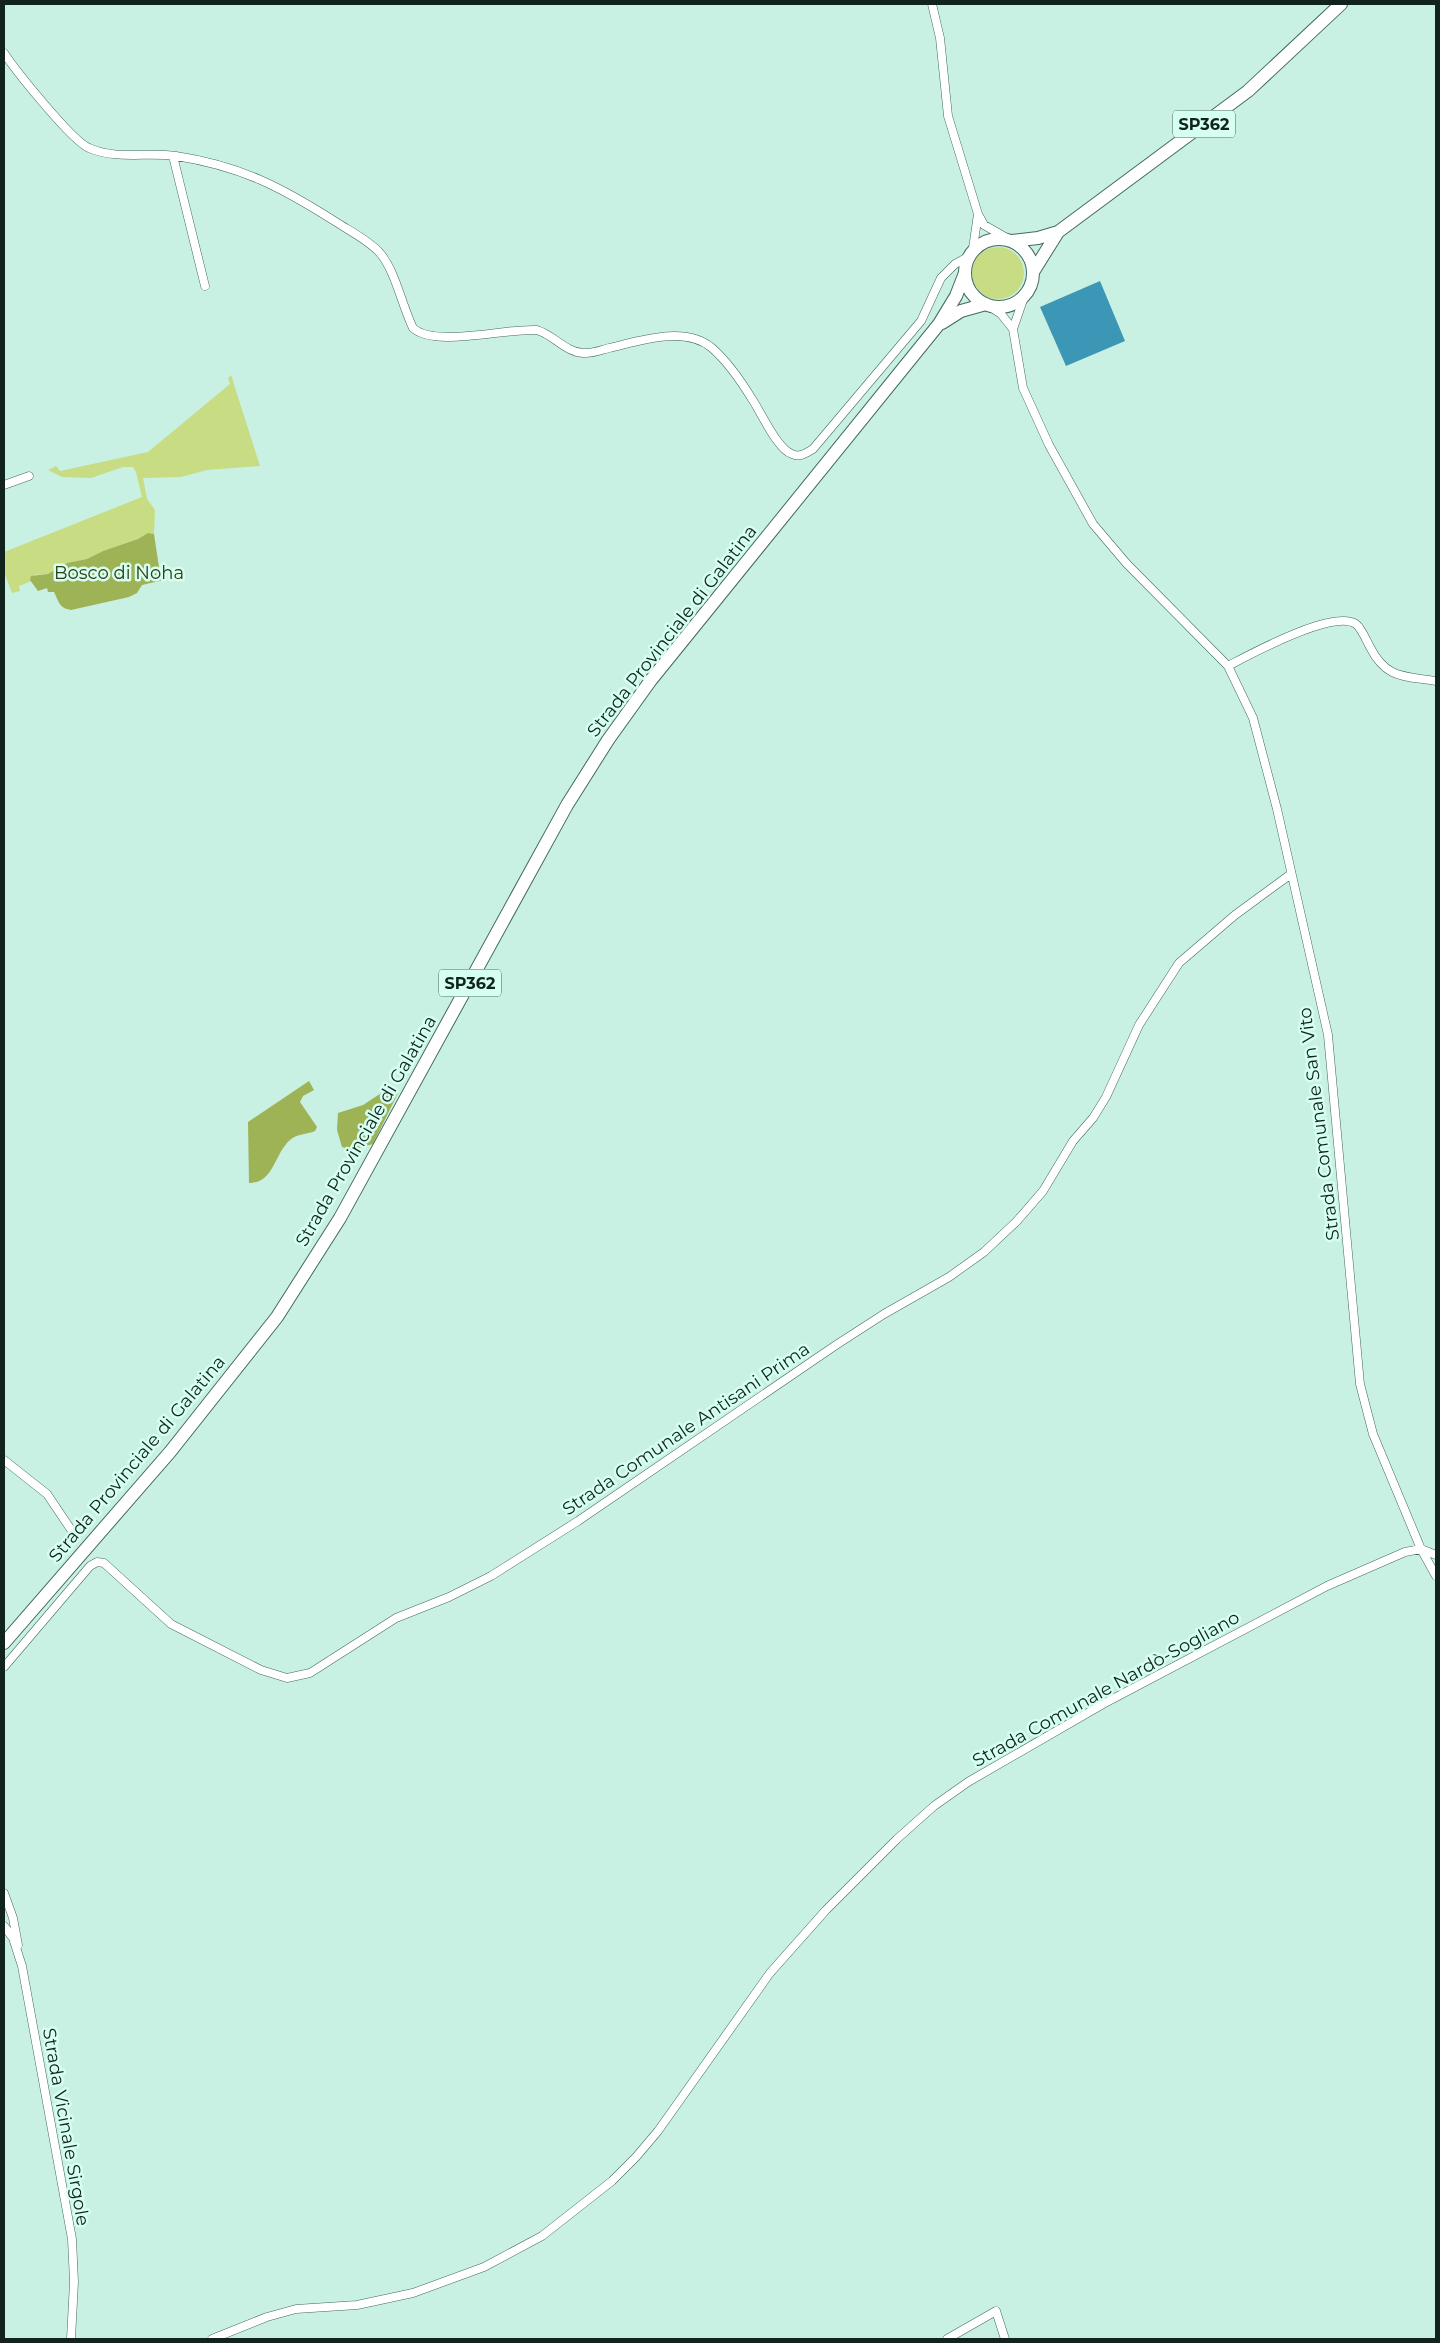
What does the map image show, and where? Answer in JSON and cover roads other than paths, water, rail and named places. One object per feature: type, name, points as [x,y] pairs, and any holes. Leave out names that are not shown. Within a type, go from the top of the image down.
[{"type":"main road","name":"SP362","points":[[970,253],[985,241],[998,239],[1012,241],[1038,238],[1058,232],[1248,91],[1341,4]]},
{"type":"main road","name":"SP362","points":[[1024,297],[1031,285],[1033,272],[1058,232]]},
{"type":"main road","points":[[1012,241],[1030,259],[1033,272]]},
{"type":"main road","name":"Strada Provinciale di Galatina","points":[[4,1643],[170,1452],[276,1317],[340,1218],[567,805],[608,740],[651,680],[940,324],[956,296],[970,253]]},
{"type":"main road","name":"Strada Provinciale di Galatina","points":[[965,273],[967,286],[975,297],[986,304],[999,307],[1012,304],[1024,297]]},
{"type":"main road","name":"Strada Provinciale di Galatina","points":[[940,324],[961,311],[986,304]]},
{"type":"street","points":[[932,4],[940,38],[948,116],[978,214],[984,225],[1012,241]]},
{"type":"street","points":[[4,53],[74,136],[89,148],[115,154],[173,156],[242,171],[262,179],[301,200],[363,239],[380,252],[390,270],[413,328],[425,336],[439,338],[537,330],[544,332],[569,349],[586,354],[659,338],[697,340],[710,346],[722,357],[751,397],[780,444],[792,454],[802,455],[813,449],[921,322],[941,278],[970,253],[978,214]]},
{"type":"street","points":[[173,156],[205,286]]},
{"type":"street","points":[[1013,328],[1024,297]]},
{"type":"street","points":[[986,304],[1002,314],[1013,328]]},
{"type":"street","name":"Strada Comunale San Vito","points":[[1013,328],[1023,388],[1049,445],[1094,524],[1127,564],[1228,666],[1252,718],[1292,874],[1328,1035],[1360,1384],[1374,1434],[1421,1549],[1436,1576]]},
{"type":"street","points":[[4,484],[29,476]]},
{"type":"street","points":[[1228,666],[1289,636],[1332,622],[1351,623],[1357,625],[1362,632],[1377,661],[1395,675],[1436,680]]},
{"type":"street","name":"Strada Comunale Antisani Prima","points":[[4,1667],[90,1566],[97,1562],[104,1563],[171,1624],[261,1670],[287,1678],[310,1673],[396,1618],[449,1597],[491,1576],[578,1521],[836,1345],[884,1314],[949,1277],[984,1252],[1016,1222],[1043,1191],[1073,1141],[1093,1118],[1106,1097],[1139,1025],[1178,963],[1235,915],[1292,874]]},
{"type":"street","points":[[4,1460],[47,1494],[76,1537]]},
{"type":"street","points":[[1421,1549],[1436,1555]]},
{"type":"street","name":"Strada Comunale Nardò-Sogliano","points":[[212,2339],[267,2317],[296,2309],[357,2305],[413,2293],[484,2266],[542,2236],[612,2181],[636,2157],[770,1974],[826,1910],[897,1839],[934,1806],[968,1782],[1111,1699],[1327,1586],[1404,1552],[1421,1549]]},
{"type":"street","points":[[4,1894],[16,1929],[17,1952]]},
{"type":"street","name":"Strada Vicinale Sirgole","points":[[4,1926],[12,1938],[22,1966],[72,2240],[74,2282],[71,2339]]},
{"type":"street","points":[[947,2339],[996,2311],[1005,2339]]},
{"type":"water","points":[[1100,281],[1125,341],[1066,366],[1040,307]]},
{"type":"park label","name":"Bosco di Noha","points":[[119,573]]}]
